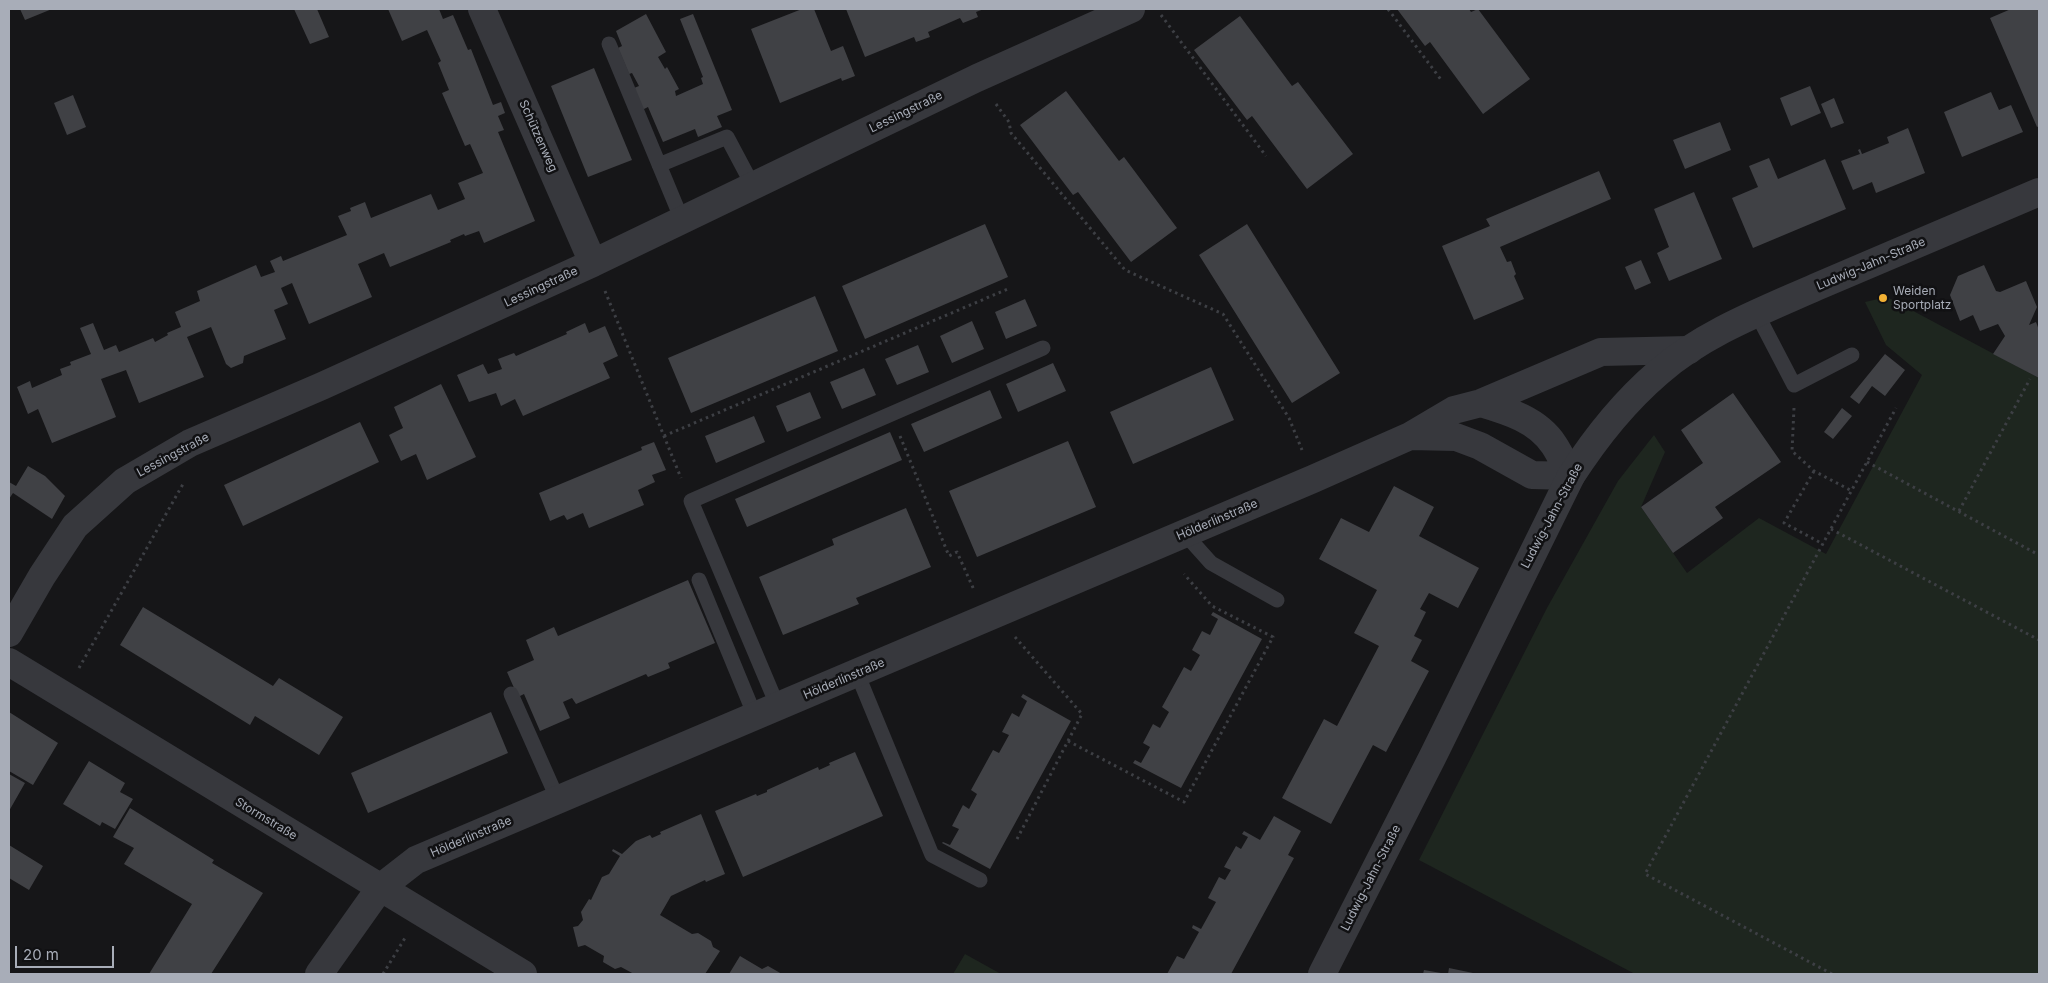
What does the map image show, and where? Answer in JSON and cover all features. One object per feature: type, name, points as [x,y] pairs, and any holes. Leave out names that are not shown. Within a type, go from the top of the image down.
[{"type":"street","name":"Schützenweg","points":[[482,9],[593,263]]},
{"type":"street","name":"Lessingstraße","points":[[9,633],[42,576],[75,526],[125,480],[190,442],[322,386],[593,263],[977,78],[1131,9]]},
{"type":"street","name":"Ludwig-Jahn-Straße","points":[[1322,974],[1433,756],[1546,523],[1571,476],[1592,444],[1617,413],[1660,371],[1715,334],[2039,192]]},
{"type":"street","name":"Hölderlinstraße","points":[[319,974],[380,888],[416,860],[1313,479],[1410,436],[1454,410],[1482,403],[1602,352],[1689,350]]},
{"type":"street","points":[[1482,403],[1512,412],[1534,425],[1553,443],[1571,476]]},
{"type":"street","name":"Hölderlinstraße","points":[[1410,436],[1456,438],[1480,446],[1532,474],[1571,476]]},
{"type":"street","name":"Stormstraße","points":[[9,662],[523,974]]},
{"type":"lane","points":[[609,44],[682,220]]},
{"type":"lane","points":[[659,165],[728,137],[753,186]]},
{"type":"lane","points":[[1757,314],[1794,385],[1852,355]]},
{"type":"lane","points":[[767,712],[691,501],[1044,348]]},
{"type":"lane","points":[[1185,534],[1212,564],[1277,600]]},
{"type":"lane","points":[[699,580],[767,712]]},
{"type":"lane","points":[[858,673],[932,855],[980,880]]},
{"type":"lane","points":[[510,694],[558,800]]},
{"type":"path","points":[[1156,9],[1266,156]]},
{"type":"path","points":[[1388,9],[1442,81]]},
{"type":"path","points":[[977,78],[1009,122],[1012,133],[1126,270],[1223,314],[1288,418],[1313,479]]},
{"type":"path","points":[[593,263],[691,501]]},
{"type":"path","points":[[664,436],[1010,288]]},
{"type":"path","points":[[1959,511],[2030,379]]},
{"type":"path","points":[[1794,385],[1792,452],[1814,471],[1852,491]]},
{"type":"path","points":[[1832,974],[1645,874],[1896,408]]},
{"type":"path","points":[[890,414],[949,556],[957,552],[991,616],[1082,714],[1017,839]]},
{"type":"path","points":[[1867,462],[2039,555]]},
{"type":"path","points":[[1814,471],[1784,523],[1823,544]]},
{"type":"path","points":[[63,695],[187,476]]},
{"type":"path","points":[[1831,529],[2039,640]]},
{"type":"path","points":[[1068,741],[1184,802],[1273,638],[1212,606],[1159,545]]},
{"type":"path","points":[[384,974],[420,912]]},
{"type":"shaded area","points":[[1887,297],[2039,378],[2039,974],[1635,974],[1419,860],[1547,608],[1618,481],[1654,435],[1665,452],[1641,507],[1687,573],[1759,518],[1826,554],[1922,375],[1886,345],[1865,302]]},
{"type":"shaded area","points":[[965,954],[1001,974],[953,974]]},
{"type":"building","points":[[20,9],[52,9],[25,20]]},
{"type":"building","points":[[294,9],[317,9],[329,37],[310,44]]},
{"type":"building","points":[[388,9],[439,9],[443,19],[453,15],[468,50],[471,49],[493,105],[501,102],[505,113],[498,116],[504,130],[498,132],[535,221],[484,243],[479,231],[465,236],[464,234],[450,240],[451,242],[390,267],[384,253],[358,264],[372,297],[309,324],[292,283],[281,288],[288,304],[274,310],[286,339],[244,356],[243,363],[231,368],[226,364],[211,327],[187,337],[204,377],[139,403],[126,370],[101,379],[116,417],[52,443],[38,409],[28,414],[17,387],[30,381],[32,388],[62,375],[60,369],[71,365],[70,362],[91,354],[80,328],[93,323],[104,350],[116,345],[119,352],[153,338],[155,342],[168,335],[167,333],[181,327],[175,312],[200,301],[197,291],[256,265],[261,277],[275,272],[270,261],[281,256],[283,261],[347,235],[338,216],[351,211],[350,208],[365,202],[371,218],[431,194],[438,210],[465,199],[458,183],[483,173],[470,144],[465,146],[442,93],[449,90],[438,63],[441,61],[427,30],[402,41]]},
{"type":"building","points":[[802,9],[814,9],[831,51],[843,46],[855,76],[842,81],[841,78],[780,103],[751,29]]},
{"type":"building","points":[[846,9],[984,9],[976,12],[978,17],[963,23],[960,18],[928,32],[930,37],[916,42],[914,37],[865,57]]},
{"type":"building","points":[[1397,9],[1469,9],[1471,12],[1478,9],[1530,79],[1483,114],[1430,42],[1425,46]]},
{"type":"building","points":[[2011,9],[2039,9],[2039,126],[2037,127],[1990,18]]},
{"type":"building","points":[[646,14],[666,52],[658,57],[665,69],[667,67],[679,89],[675,91],[676,96],[703,84],[701,78],[703,77],[680,19],[693,14],[732,110],[717,116],[722,127],[698,137],[695,129],[663,142],[648,107],[642,110],[634,88],[639,86],[632,73],[629,74],[618,48],[622,46],[616,31]]},
{"type":"building","points":[[1240,16],[1292,86],[1298,82],[1353,154],[1307,189],[1252,116],[1247,120],[1194,50]]},
{"type":"building","points":[[594,68],[632,160],[588,177],[551,86]]},
{"type":"building","points":[[1810,86],[1821,113],[1791,126],[1780,98]]},
{"type":"building","points":[[1066,91],[1119,161],[1124,157],[1177,228],[1131,262],[1078,192],[1073,195],[1020,125]]},
{"type":"building","points":[[1991,92],[1999,110],[2011,105],[2023,132],[1962,157],[1944,112]]},
{"type":"building","points":[[73,95],[86,127],[67,135],[54,103]]},
{"type":"building","points":[[1834,98],[1844,123],[1831,128],[1821,104]]},
{"type":"building","points":[[1720,122],[1731,150],[1685,169],[1673,140]]},
{"type":"building","points":[[1908,128],[1925,173],[1876,193],[1872,182],[1853,190],[1841,161],[1860,154],[1858,150],[1860,149],[1862,154],[1889,143],[1887,137]]},
{"type":"building","points":[[1769,158],[1778,179],[1825,159],[1846,209],[1753,248],[1732,198],[1758,187],[1749,166]]},
{"type":"building","points":[[1599,171],[1611,199],[1500,247],[1507,262],[1511,261],[1516,274],[1514,276],[1524,299],[1474,320],[1442,246],[1490,226],[1486,219]]},
{"type":"building","points":[[1694,192],[1722,259],[1669,281],[1657,253],[1669,247],[1654,209]]},
{"type":"building","points":[[985,224],[1008,277],[865,339],[842,286]]},
{"type":"building","points":[[1247,224],[1340,373],[1292,403],[1199,255]]},
{"type":"building","points":[[1641,260],[1651,283],[1635,290],[1625,267]]},
{"type":"building","points":[[1984,265],[1996,291],[2000,292],[2026,281],[2037,307],[2029,325],[2036,322],[2039,330],[2039,378],[1993,354],[2005,336],[1998,324],[1980,331],[1973,315],[1960,321],[1950,295],[1958,276]]},
{"type":"building","points":[[815,296],[838,351],[691,413],[668,358]]},
{"type":"building","points":[[1025,299],[1037,326],[1006,339],[995,312]]},
{"type":"building","points":[[972,321],[984,349],[952,363],[940,336]]},
{"type":"building","points":[[585,323],[589,333],[605,326],[618,356],[603,363],[610,378],[523,416],[515,399],[501,406],[496,393],[469,402],[457,375],[483,364],[488,374],[502,369],[498,359],[514,353],[516,356],[567,334],[566,332]]},
{"type":"building","points":[[918,345],[929,372],[897,385],[885,359]]},
{"type":"building","points":[[1885,354],[1905,370],[1885,396],[1872,386],[1859,404],[1850,397]]},
{"type":"building","points":[[1053,363],[1066,391],[1018,412],[1006,384]]},
{"type":"building","points":[[1211,367],[1234,420],[1133,464],[1110,412]]},
{"type":"building","points":[[864,368],[876,395],[842,409],[830,382]]},
{"type":"building","points":[[441,384],[476,457],[427,480],[416,454],[401,461],[389,435],[403,428],[394,407]]},
{"type":"building","points":[[990,390],[1002,418],[924,452],[911,424]]},
{"type":"building","points":[[810,392],[821,418],[787,432],[776,406]]},
{"type":"building","points":[[1733,393],[1781,462],[1715,507],[1723,518],[1673,553],[1641,507],[1703,463],[1681,430]]},
{"type":"building","points":[[1842,408],[1852,416],[1833,439],[1824,432]]},
{"type":"building","points":[[754,416],[765,442],[716,463],[705,436]]},
{"type":"building","points":[[360,422],[379,462],[243,526],[224,485]]},
{"type":"building","points":[[890,432],[902,460],[747,527],[735,499]]},
{"type":"building","points":[[1068,441],[1096,507],[977,557],[949,491]]},
{"type":"building","points":[[654,442],[666,470],[652,475],[655,482],[638,490],[644,505],[589,528],[583,513],[567,520],[564,515],[550,521],[539,493],[642,450],[641,447]]},
{"type":"building","points":[[28,466],[45,476],[65,496],[52,519],[13,493],[9,499],[9,482],[16,486]]},
{"type":"building","points":[[1394,486],[1434,507],[1419,536],[1479,568],[1458,608],[1429,593],[1420,609],[1426,612],[1414,636],[1422,640],[1411,661],[1429,671],[1386,752],[1373,745],[1331,824],[1282,798],[1324,719],[1337,726],[1379,646],[1354,633],[1377,590],[1319,559],[1341,518],[1369,532]]},
{"type":"building","points":[[906,508],[931,567],[856,598],[859,604],[783,635],[759,577],[834,545],[832,539]]},
{"type":"building","points":[[688,580],[715,643],[668,663],[670,668],[648,677],[646,674],[576,704],[572,698],[563,702],[570,718],[540,731],[524,694],[518,697],[507,672],[534,660],[526,640],[554,627],[558,636]]},
{"type":"building","points":[[143,607],[273,686],[279,678],[343,717],[319,755],[255,716],[250,725],[120,645]]},
{"type":"building","points":[[1213,612],[1262,639],[1181,788],[1133,763],[1135,760],[1141,763],[1150,747],[1143,743],[1153,724],[1160,728],[1169,712],[1162,707],[1184,667],[1191,671],[1200,655],[1192,650],[1202,631],[1210,635],[1218,619],[1211,615]]},
{"type":"building","points":[[1023,694],[1071,721],[990,869],[942,843],[950,845],[959,829],[952,826],[963,805],[969,809],[977,794],[971,790],[993,750],[999,753],[1009,735],[1002,732],[1012,713],[1019,717],[1027,701],[1021,697]]},
{"type":"building","points":[[9,712],[58,743],[33,785],[9,771]]},
{"type":"building","points":[[491,712],[508,753],[368,813],[351,773]]},
{"type":"building","points":[[855,752],[883,816],[743,877],[715,811],[756,794],[757,796],[767,792],[767,790],[818,767],[819,770],[830,765],[829,763]]},
{"type":"building","points":[[89,761],[125,783],[120,792],[133,799],[115,829],[102,822],[100,826],[63,804]]},
{"type":"building","points":[[9,774],[25,783],[9,811]]},
{"type":"building","points":[[130,808],[214,860],[212,863],[263,893],[211,974],[149,974],[192,904],[124,864],[134,848],[113,837]]},
{"type":"building","points":[[701,814],[725,874],[706,882],[705,880],[671,896],[660,915],[692,934],[698,933],[711,941],[713,947],[720,951],[705,974],[634,974],[621,967],[615,969],[603,962],[604,956],[585,945],[578,947],[573,927],[578,926],[583,920],[581,912],[589,899],[591,900],[602,877],[609,874],[620,856],[612,851],[613,849],[622,854],[636,841],[650,835],[652,838],[661,834],[660,832]]},
{"type":"building","points":[[1274,816],[1301,831],[1288,855],[1294,858],[1231,974],[1167,974],[1177,956],[1184,959],[1199,932],[1192,928],[1193,925],[1201,929],[1216,902],[1208,898],[1219,877],[1225,880],[1231,870],[1224,867],[1236,846],[1241,849],[1248,837],[1242,834],[1244,831],[1260,840]]},
{"type":"building","points":[[9,845],[43,866],[29,890],[9,878]]},
{"type":"building","points":[[740,956],[762,969],[768,966],[782,974],[729,974]]},
{"type":"building","points":[[1449,968],[1473,973],[1473,974],[1448,974]]},
{"type":"building","points":[[1424,970],[1441,973],[1441,974],[1423,974]]},
{"type":"place","name":"Weiden Sportplatz","points":[[1883,298]]}]
